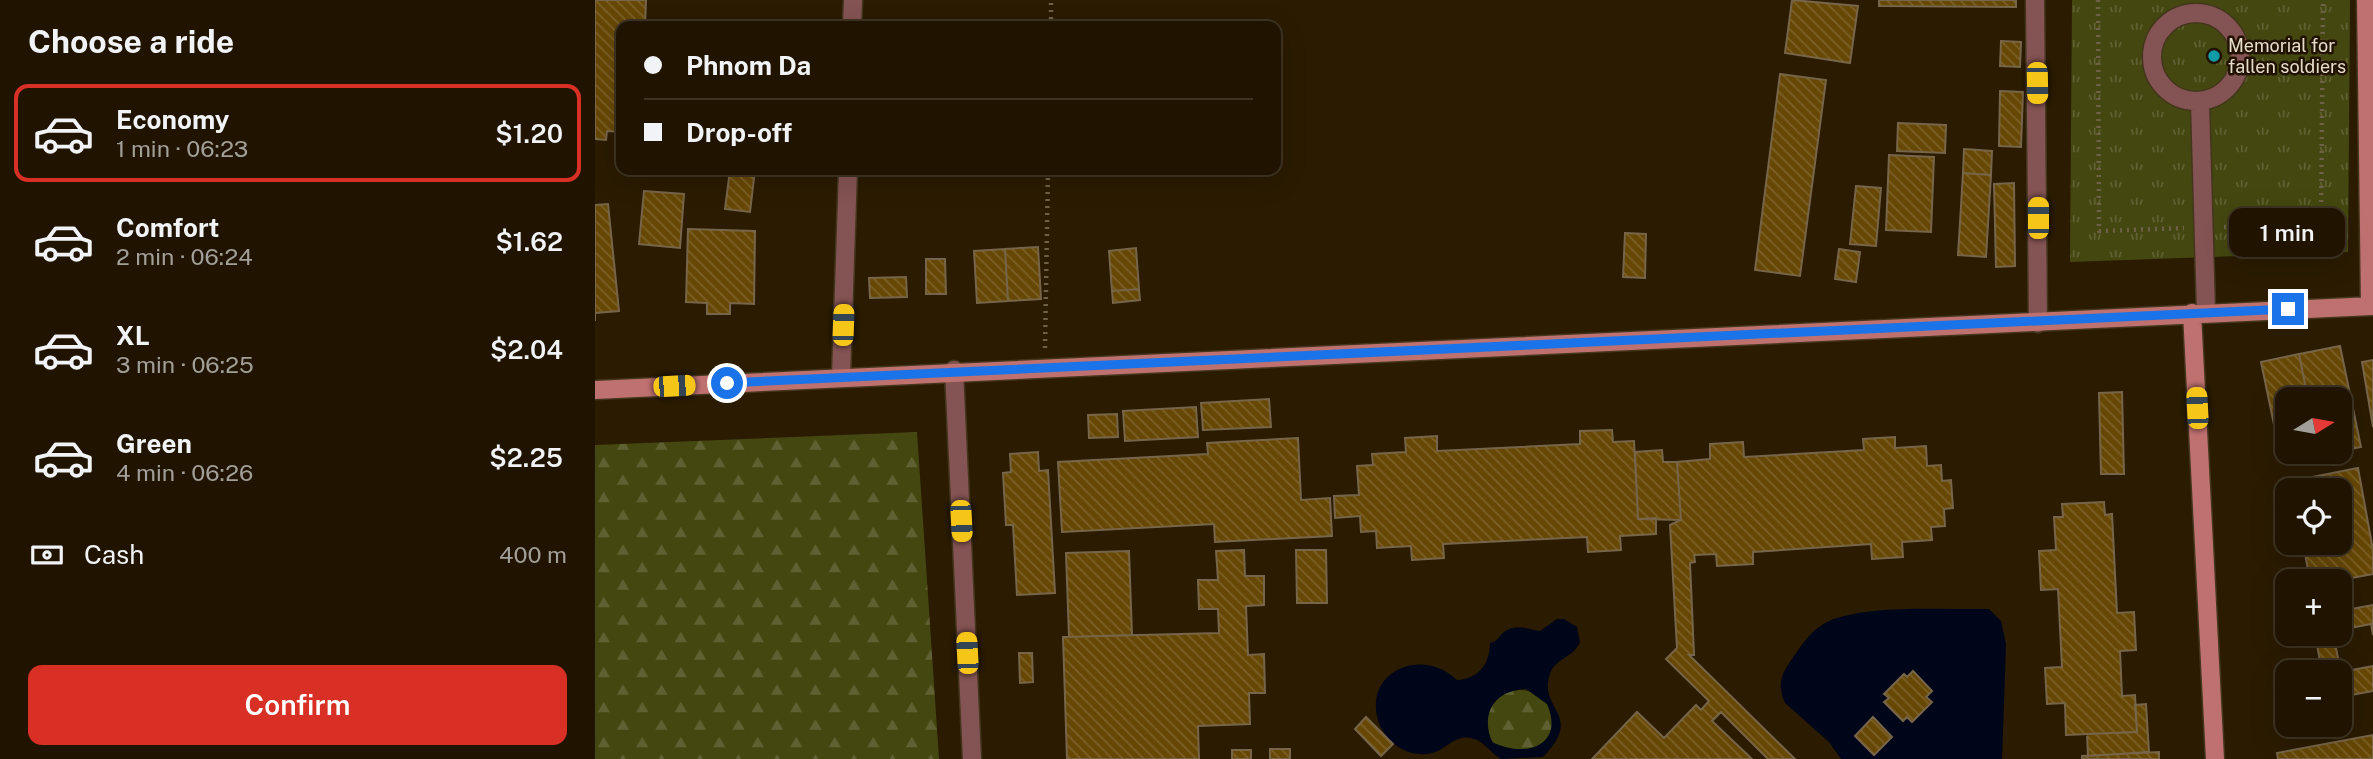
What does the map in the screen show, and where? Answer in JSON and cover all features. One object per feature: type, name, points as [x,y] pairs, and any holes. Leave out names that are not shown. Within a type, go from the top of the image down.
[{"type":"main road","points":[[595,390],[954,370],[2372,306],[2366,0]]},
{"type":"main road","points":[[2199,312],[2215,759]]},
{"type":"street","points":[[852,21],[853,0]]},
{"type":"street","points":[[2035,0],[2038,323]]},
{"type":"street","points":[[2196,13],[2211,15],[2229,27],[2240,49],[2239,71],[2234,82],[2223,93],[2200,102],[2174,96],[2158,80],[2152,58],[2162,29],[2174,19],[2196,13]]},
{"type":"street","points":[[2199,312],[2200,102]]},
{"type":"street","points":[[841,377],[848,175]]},
{"type":"street","points":[[954,370],[972,759]]},
{"type":"path","points":[[1051,0],[1051,21]]},
{"type":"path","points":[[1045,366],[1048,175]]},
{"type":"green space","points":[[2072,0],[2350,0],[2348,252],[2070,262]]},
{"type":"green space","points":[[917,432],[939,759],[595,759],[595,445]]},
{"type":"green space","points":[[1520,690],[1533,693],[1543,700],[1550,710],[1553,723],[1550,736],[1543,746],[1533,753],[1520,756],[1507,753],[1497,746],[1490,736],[1487,723],[1490,710],[1497,700],[1507,693]]},
{"type":"water","points":[[1989,609],[2001,621],[2006,644],[2002,759],[1841,759],[1829,742],[1785,703],[1781,680],[1785,670],[1808,637],[1829,621],[1885,610]],"holes":[[[1913,671],[1932,690],[1926,697],[1932,703],[1912,722],[1907,717],[1902,721],[1885,703],[1889,698],[1884,693],[1904,674],[1907,677]],[[1873,718],[1892,737],[1874,755],[1855,736]]]},
{"type":"water","points":[[1557,619],[1564,619],[1577,627],[1580,642],[1573,652],[1555,666],[1549,677],[1550,698],[1561,722],[1555,743],[1543,757],[1501,759],[1471,738],[1459,739],[1432,753],[1415,754],[1399,747],[1386,736],[1378,720],[1376,703],[1379,689],[1387,677],[1412,665],[1427,665],[1443,670],[1457,680],[1471,677],[1485,664],[1490,643],[1508,629],[1517,627],[1540,631]],"holes":[[[1526,689],[1547,704],[1551,730],[1539,745],[1517,749],[1492,742],[1489,713],[1498,699],[1515,690]]]},
{"type":"building","points":[[595,0],[646,0],[645,21],[616,21],[616,132],[607,131],[606,140],[595,139]]},
{"type":"building","points":[[1792,0],[1858,6],[1850,63],[1785,53]]},
{"type":"building","points":[[1879,0],[2016,0],[2016,7],[1879,6]]},
{"type":"building","points":[[2001,41],[2021,42],[2020,67],[2000,66]]},
{"type":"building","points":[[1780,74],[1826,80],[1800,276],[1755,270]]},
{"type":"building","points":[[2000,91],[2023,92],[2021,147],[1999,146]]},
{"type":"building","points":[[1898,123],[1946,125],[1945,153],[1897,151]]},
{"type":"building","points":[[1964,149],[1992,151],[1991,175],[1963,173]]},
{"type":"building","points":[[1889,155],[1934,157],[1931,232],[1886,230]]},
{"type":"building","points":[[1963,173],[1991,175],[1986,257],[1958,255]]},
{"type":"building","points":[[729,175],[754,175],[750,212],[725,209]]},
{"type":"building","points":[[2014,183],[2015,266],[1996,267],[1994,184]]},
{"type":"building","points":[[1856,186],[1881,188],[1876,246],[1850,244]]},
{"type":"building","points":[[644,191],[684,194],[680,248],[639,244]]},
{"type":"building","points":[[608,204],[619,311],[595,313],[595,205]]},
{"type":"building","points":[[688,229],[755,231],[754,304],[730,303],[730,314],[707,314],[707,303],[686,302]]},
{"type":"building","points":[[1625,233],[1646,234],[1645,278],[1623,277]]},
{"type":"building","points":[[1038,247],[1041,299],[1008,301],[1005,249]]},
{"type":"building","points":[[1136,248],[1139,289],[1112,291],[1109,251]]},
{"type":"building","points":[[1005,249],[1008,301],[977,303],[974,251]]},
{"type":"building","points":[[1839,249],[1860,252],[1856,282],[1835,279]]},
{"type":"building","points":[[926,259],[945,259],[946,294],[926,294]]},
{"type":"building","points":[[906,277],[907,297],[870,298],[869,278]]},
{"type":"building","points":[[1139,289],[1140,300],[1113,303],[1112,291]]},
{"type":"building","points":[[2340,346],[2349,387],[2306,387],[2299,354]]},
{"type":"building","points":[[2299,354],[2306,387],[2275,387],[2275,429],[2261,362]]},
{"type":"building","points":[[2373,360],[2373,427],[2362,362]]},
{"type":"building","points":[[2122,392],[2124,474],[2101,474],[2099,393]]},
{"type":"building","points":[[1269,399],[1271,427],[1203,430],[1201,403]]},
{"type":"building","points":[[2352,404],[2361,447],[2352,449]]},
{"type":"building","points":[[1196,407],[1198,437],[1125,441],[1123,411]]},
{"type":"building","points":[[1117,414],[1118,437],[1089,438],[1088,415]]},
{"type":"building","points":[[1612,430],[1613,442],[1634,441],[1638,519],[1656,518],[1656,534],[1620,536],[1621,550],[1588,552],[1587,537],[1443,544],[1444,558],[1412,560],[1411,546],[1377,548],[1376,531],[1361,532],[1360,516],[1335,518],[1334,496],[1359,495],[1357,466],[1373,465],[1372,454],[1406,452],[1405,438],[1437,436],[1437,451],[1580,444],[1580,431]]},
{"type":"building","points":[[1895,437],[1895,448],[1926,446],[1927,466],[1941,465],[1942,481],[1951,480],[1953,508],[1944,509],[1945,526],[1931,527],[1932,540],[1902,542],[1903,557],[1872,559],[1871,544],[1753,552],[1753,564],[1717,566],[1716,554],[1694,555],[1695,562],[1690,563],[1694,655],[1689,655],[1795,759],[1768,759],[1721,712],[1712,721],[1752,759],[1592,759],[1637,712],[1664,738],[1696,705],[1701,710],[1709,701],[1666,659],[1677,648],[1670,525],[1681,520],[1677,462],[1710,459],[1710,444],[1743,442],[1744,457],[1864,450],[1863,439]]},
{"type":"building","points":[[1298,438],[1301,500],[1330,498],[1332,536],[1215,542],[1214,524],[1062,532],[1058,462],[1208,454],[1207,443]]},
{"type":"building","points":[[1662,450],[1663,462],[1677,462],[1681,520],[1638,519],[1635,452]]},
{"type":"building","points":[[1038,452],[1039,471],[1048,470],[1055,593],[1017,595],[1013,525],[1006,525],[1003,473],[1011,472],[1010,454]]},
{"type":"building","points":[[2358,468],[2373,550],[2373,574],[2352,578],[2352,569],[2308,569],[2305,555],[2352,555],[2352,478],[2307,478]]},
{"type":"building","points":[[2104,502],[2105,515],[2112,514],[2117,613],[2134,612],[2136,650],[2120,651],[2122,696],[2135,695],[2137,732],[2066,735],[2065,703],[2047,704],[2045,668],[2062,667],[2058,589],[2041,590],[2039,551],[2056,550],[2054,517],[2063,517],[2062,504]]},
{"type":"building","points":[[1244,550],[1245,576],[1264,576],[1264,605],[1246,606],[1248,655],[1264,654],[1265,693],[1249,693],[1250,724],[1198,726],[1199,759],[1067,759],[1063,637],[1219,633],[1218,609],[1199,609],[1198,580],[1218,580],[1216,551]]},
{"type":"building","points":[[1296,550],[1326,550],[1327,603],[1297,603]]},
{"type":"building","points":[[1129,551],[1132,635],[1069,637],[1066,553]]},
{"type":"building","points":[[2373,605],[2373,635],[2371,624],[2352,628],[2352,609]]},
{"type":"building","points":[[2317,646],[2336,646],[2338,660],[2320,660]]},
{"type":"building","points":[[1019,653],[1032,653],[1033,682],[1020,683]]},
{"type":"building","points":[[2373,666],[2373,691],[2352,695],[2352,670]]},
{"type":"building","points":[[1913,671],[1932,691],[1926,697],[1932,702],[1912,722],[1907,717],[1903,721],[1884,702],[1889,698],[1884,694],[1904,674],[1907,677]]},
{"type":"building","points":[[2146,704],[2149,752],[2088,756],[2087,734],[2137,732],[2135,705]]},
{"type":"building","points":[[1366,717],[1393,744],[1381,756],[1355,729]]},
{"type":"building","points":[[1873,717],[1892,737],[1874,755],[1855,736]]},
{"type":"building","points":[[2373,735],[2373,759],[2278,759],[2277,753]]},
{"type":"building","points":[[1270,749],[1290,749],[1290,759],[1270,759]]},
{"type":"building","points":[[1232,750],[1251,750],[1251,759],[1232,759]]},
{"type":"building","points":[[2159,752],[2159,759],[2082,759],[2082,756]]},
{"type":"place","name":"Memorial for fallen soldiers","points":[[2214,56]]},
{"type":"route","points":[[727,383],[1045,366],[2038,323],[2146,314],[2288,309]]}]
